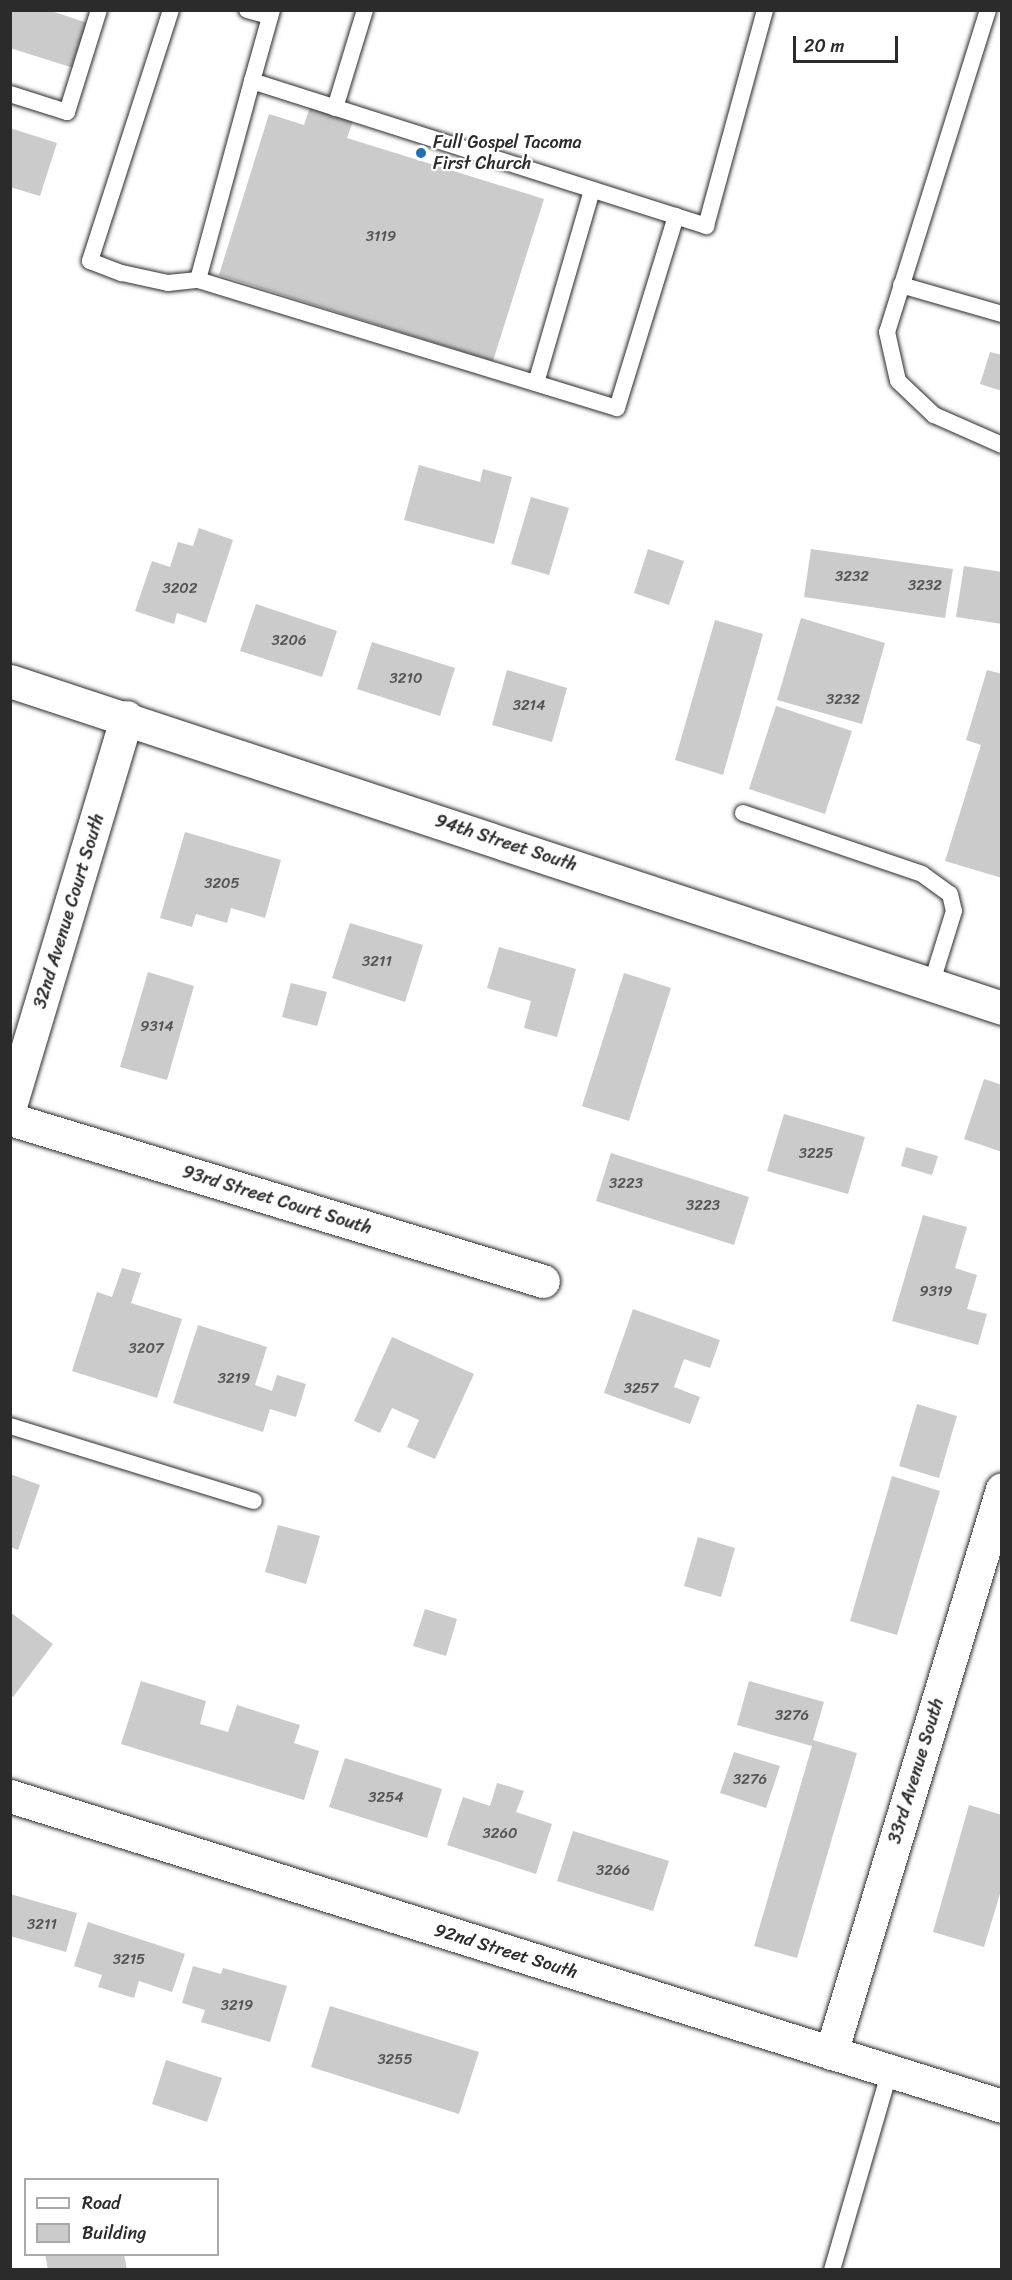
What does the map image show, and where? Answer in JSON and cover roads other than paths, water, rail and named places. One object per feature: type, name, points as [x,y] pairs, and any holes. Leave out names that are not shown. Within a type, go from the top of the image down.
[{"type":"street","name":"94th Street South","points":[[10,681],[127,717],[1002,1008]]},
{"type":"street","name":"32nd Avenue Court South","points":[[10,1106],[127,717]]},
{"type":"street","name":"93rd Street Court South","points":[[10,1119],[543,1281]]},
{"type":"street","name":"33rd Avenue South","points":[[831,2053],[996,1530],[1002,1489]]},
{"type":"street","name":"92nd Street South","points":[[10,1797],[1002,2106]]},
{"type":"lane","points":[[10,94],[67,112],[99,10]]},
{"type":"lane","points":[[171,10],[90,261],[122,273],[168,283],[198,280],[617,408],[675,216]]},
{"type":"lane","points":[[198,280],[271,13],[247,10]]},
{"type":"lane","points":[[335,108],[365,10]]},
{"type":"lane","points":[[252,81],[706,226],[765,10]]},
{"type":"lane","points":[[988,10],[886,332],[898,381],[933,416],[1002,445]]},
{"type":"lane","points":[[536,383],[592,190]]},
{"type":"lane","points":[[901,285],[1002,314]]},
{"type":"lane","points":[[743,813],[922,874],[950,894],[954,911],[931,985]]},
{"type":"lane","points":[[10,1426],[254,1501]]},
{"type":"lane","points":[[832,2270],[890,2071]]},
{"type":"place","name":"Full Gospel Tacoma First Church","points":[[421,153]]}]
